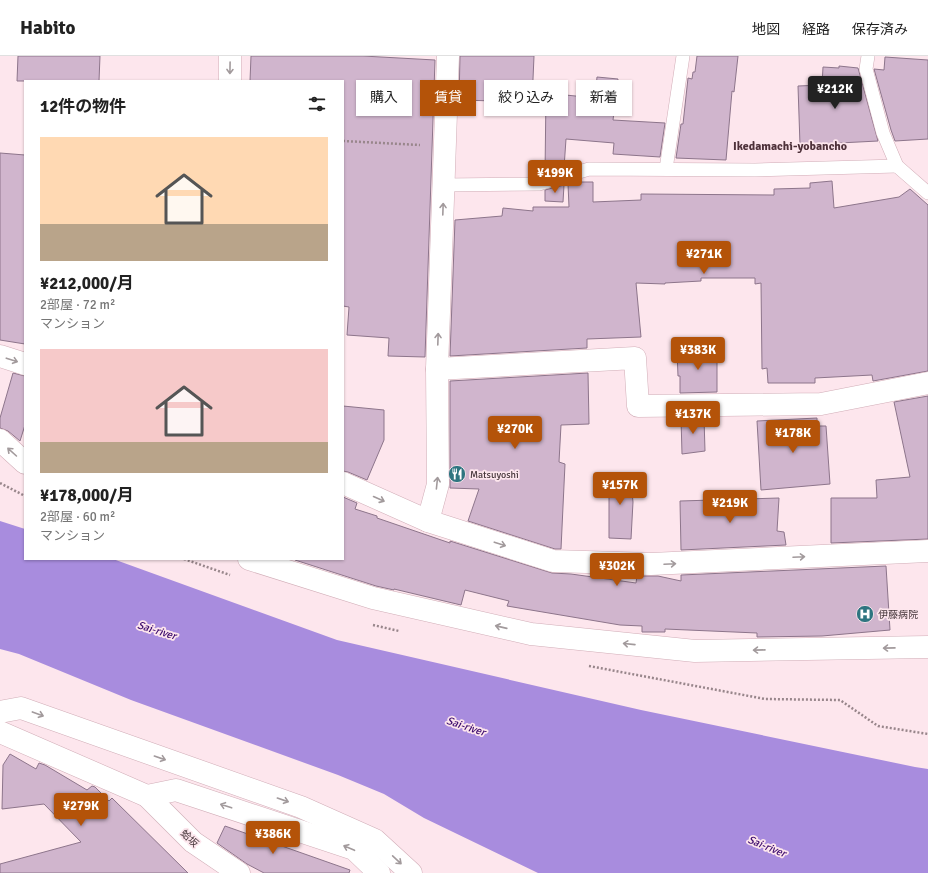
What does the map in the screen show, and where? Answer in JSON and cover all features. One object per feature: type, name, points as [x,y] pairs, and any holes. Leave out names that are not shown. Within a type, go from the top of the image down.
[{"type":"street","points":[[230,56],[230,80]]},
{"type":"street","points":[[428,521],[438,484],[437,369],[448,56]]},
{"type":"street","points":[[0,356],[24,364]]},
{"type":"street","points":[[437,369],[635,358],[638,406],[821,404],[928,383]]},
{"type":"street","points":[[0,440],[24,462]]},
{"type":"street","points":[[344,483],[428,521],[553,561],[651,564],[928,551]]},
{"type":"street","points":[[252,560],[373,598],[530,634],[695,651],[928,647]]},
{"type":"street","points":[[0,712],[21,708],[301,807],[375,840],[411,873]]},
{"type":"street","points":[[0,732],[147,796],[176,790],[354,849],[379,873]]},
{"type":"street","name":"蛤坂","points":[[147,796],[193,842],[239,873]]},
{"type":"lane","points":[[666,169],[683,56]]},
{"type":"lane","points":[[868,56],[866,69],[881,126],[897,166],[928,193]]},
{"type":"lane","points":[[444,185],[539,184],[588,169],[755,170],[897,166]]},
{"type":"path","points":[[344,141],[445,146]]},
{"type":"path","points":[[0,483],[24,495]]},
{"type":"water","name":"Sai-river","points":[[0,521],[24,529],[24,560],[116,560],[337,640],[641,710],[928,769],[928,873],[538,873],[424,818],[384,794],[338,775],[131,700],[19,654],[0,649]]},
{"type":"building","points":[[18,56],[100,56],[99,80],[17,81]]},
{"type":"building","points":[[251,56],[363,56],[435,60],[434,80],[420,80],[420,116],[433,116],[425,357],[388,356],[389,338],[347,335],[349,307],[344,306],[344,80],[250,80]]},
{"type":"building","points":[[460,56],[534,56],[533,80],[484,80],[484,101],[476,100],[476,80],[459,80]]},
{"type":"building","points":[[697,56],[738,56],[734,92],[732,91],[726,160],[676,158],[681,124],[683,124],[688,78],[692,79],[693,72],[695,72]]},
{"type":"building","points":[[885,57],[928,60],[928,139],[895,141],[874,69],[884,70]]},
{"type":"building","points":[[839,66],[858,68],[878,141],[800,145],[798,86],[822,85],[823,67],[839,68]]},
{"type":"building","points":[[597,77],[618,79],[618,80],[597,80]]},
{"type":"building","points":[[568,95],[576,96],[576,116],[613,116],[613,120],[665,123],[660,157],[613,154],[614,143],[566,139],[564,168],[545,174],[546,116],[568,116]]},
{"type":"building","points":[[0,153],[24,155],[24,344],[0,340]]},
{"type":"building","points":[[832,181],[834,208],[899,197],[910,189],[928,205],[928,371],[873,381],[872,375],[815,378],[815,383],[768,383],[767,368],[762,369],[761,283],[755,284],[755,278],[701,278],[701,281],[665,284],[636,283],[641,337],[587,339],[587,348],[450,356],[455,220],[502,216],[503,208],[533,211],[533,207],[569,207],[568,184],[573,182],[593,182],[593,202],[641,200],[641,194],[774,195],[774,189],[810,188],[810,183]]},
{"type":"building","points":[[564,185],[563,202],[545,201],[545,190]]},
{"type":"building","points":[[717,350],[717,392],[680,393],[680,376],[678,376],[677,351]]},
{"type":"building","points":[[13,373],[24,376],[24,428],[20,441],[8,431],[0,428],[0,418]]},
{"type":"building","points":[[588,373],[589,424],[561,425],[559,462],[565,464],[561,549],[555,549],[468,521],[479,489],[450,488],[450,381]]},
{"type":"building","points":[[928,396],[928,539],[831,543],[831,498],[877,498],[876,480],[910,477],[894,402]]},
{"type":"building","points":[[344,406],[384,410],[384,440],[367,480],[344,471]]},
{"type":"building","points":[[681,418],[704,418],[705,451],[682,454]]},
{"type":"building","points":[[817,418],[817,426],[826,426],[830,484],[761,490],[757,421]]},
{"type":"building","points":[[609,473],[630,473],[633,502],[631,539],[609,538]]},
{"type":"building","points":[[344,497],[357,503],[355,509],[377,516],[377,518],[450,543],[450,541],[552,573],[571,574],[636,583],[637,576],[658,576],[681,581],[681,575],[886,566],[890,630],[822,636],[757,637],[757,633],[665,629],[665,632],[642,632],[642,626],[620,625],[507,606],[509,601],[465,590],[461,605],[376,586],[295,560],[344,560]]},
{"type":"building","points":[[779,498],[777,531],[784,532],[786,545],[681,550],[680,501]]},
{"type":"building","points":[[10,754],[36,769],[39,763],[45,765],[87,790],[92,786],[95,787],[109,801],[112,798],[188,873],[0,873],[0,864],[81,842],[44,804],[2,809],[3,765]]},
{"type":"building","points":[[225,826],[350,870],[349,873],[264,873],[247,864],[217,843]]},
{"type":"place","name":"Matsuyoshi","points":[[457,474]]},
{"type":"place","name":"伊藤病院","points":[[865,614]]},
{"type":"district","name":"Ikedamachi-yobancho","points":[[790,146]]}]
